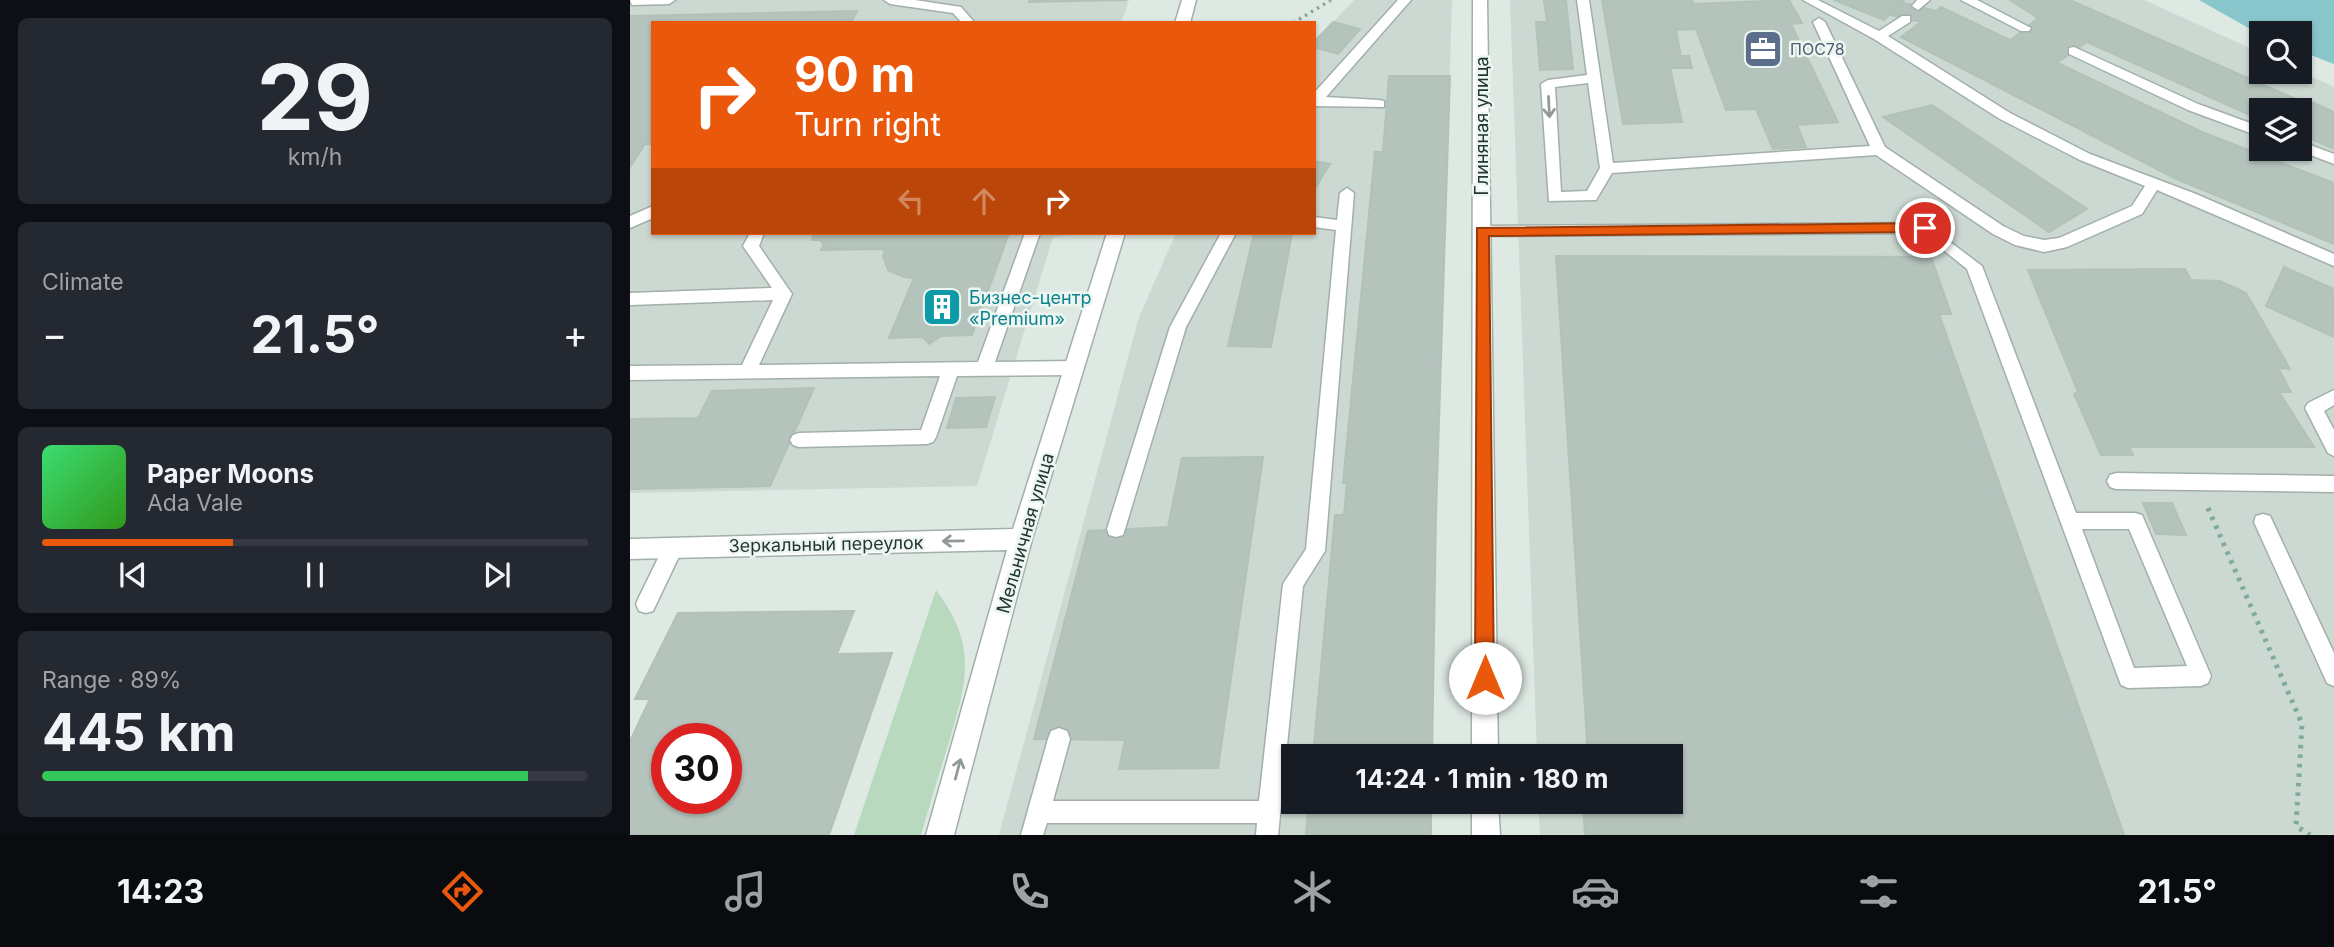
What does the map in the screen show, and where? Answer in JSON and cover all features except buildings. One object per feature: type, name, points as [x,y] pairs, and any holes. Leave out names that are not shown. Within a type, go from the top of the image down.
[{"type":"street","points":[[1183,21],[1189,0]]},
{"type":"street","name":"Глиняная улица","points":[[1480,0],[1485,744]]},
{"type":"street","name":"Мельничная улица","points":[[940,835],[1021,539],[1115,235]]},
{"type":"street","name":"Зеркальный переулок","points":[[630,549],[1021,539]]},
{"type":"street","points":[[1485,814],[1486,835]]},
{"type":"lane","points":[[632,1],[669,0]]},
{"type":"lane","points":[[890,0],[957,10],[968,21]]},
{"type":"lane","points":[[1316,100],[1405,0]]},
{"type":"lane","points":[[1583,0],[1607,168],[1591,196],[1554,197],[1548,84],[1594,78]]},
{"type":"lane","points":[[1809,0],[1879,36],[2005,116],[2085,157],[2154,183],[2334,260]]},
{"type":"lane","points":[[1967,0],[2025,27]]},
{"type":"lane","points":[[1879,36],[1906,19]]},
{"type":"lane","points":[[1819,22],[1879,150],[1998,230],[2020,241],[2044,246],[2062,243],[2137,210],[2154,183]]},
{"type":"lane","points":[[2074,51],[2193,107],[2249,128]]},
{"type":"lane","points":[[1316,101],[1379,103]]},
{"type":"lane","points":[[1607,168],[1879,150]]},
{"type":"lane","points":[[2312,151],[2334,159]]},
{"type":"lane","points":[[1267,835],[1293,583],[1315,551],[1347,193]]},
{"type":"lane","points":[[630,223],[651,212]]},
{"type":"lane","points":[[1316,222],[1344,226]]},
{"type":"lane","points":[[1482,231],[1925,228],[1974,266],[2068,521],[2128,678],[2202,676],[2135,521],[2068,521]]},
{"type":"lane","points":[[756,235],[751,246],[784,294]]},
{"type":"lane","points":[[984,369],[1032,235]]},
{"type":"lane","points":[[1116,529],[1178,327],[1227,235]]},
{"type":"lane","points":[[630,299],[784,294]]},
{"type":"lane","points":[[747,372],[784,294]]},
{"type":"lane","points":[[630,373],[1074,368]]},
{"type":"lane","points":[[799,440],[927,437],[951,369]]},
{"type":"lane","points":[[2334,397],[2314,408],[2334,448]]},
{"type":"lane","points":[[2116,481],[2334,484]]},
{"type":"lane","points":[[2263,522],[2334,676]]},
{"type":"lane","points":[[646,604],[673,548]]},
{"type":"lane","points":[[1032,835],[1059,739]]},
{"type":"lane","points":[[1038,812],[1269,811]]},
{"type":"path","points":[[1296,21],[1331,0]]},
{"type":"path","points":[[2196,482],[2302,724],[2296,825],[2310,835]]},
{"type":"shaded area","points":[[630,0],[1129,0],[1122,21],[651,21],[651,235],[1069,235],[1053,237],[977,486],[630,493]]},
{"type":"shaded area","points":[[1354,0],[1452,0],[1436,515],[1432,744],[1281,744],[1281,814],[1431,814],[1431,835],[999,835],[1139,317],[1175,235],[1316,235],[1316,40]]},
{"type":"shaded area","points":[[1510,0],[2144,0],[2249,48],[2249,84],[2312,84],[2312,77],[2334,87],[2334,835],[1540,835],[1539,814],[1683,814],[1683,744],[1537,744]]},
{"type":"green space","points":[[936,590],[958,629],[963,646],[964,681],[921,835],[854,835]]},
{"type":"water","points":[[2199,0],[2334,0],[2334,64],[2312,56],[2312,21],[2249,21],[2249,28]]},
{"type":"place","name":"ПОС78","points":[[1763,49]]},
{"type":"place","name":"Бизнес-центр «Premium»","points":[[942,307]]},
{"type":"route","points":[[1485,678],[1482,231],[1925,228]]}]
